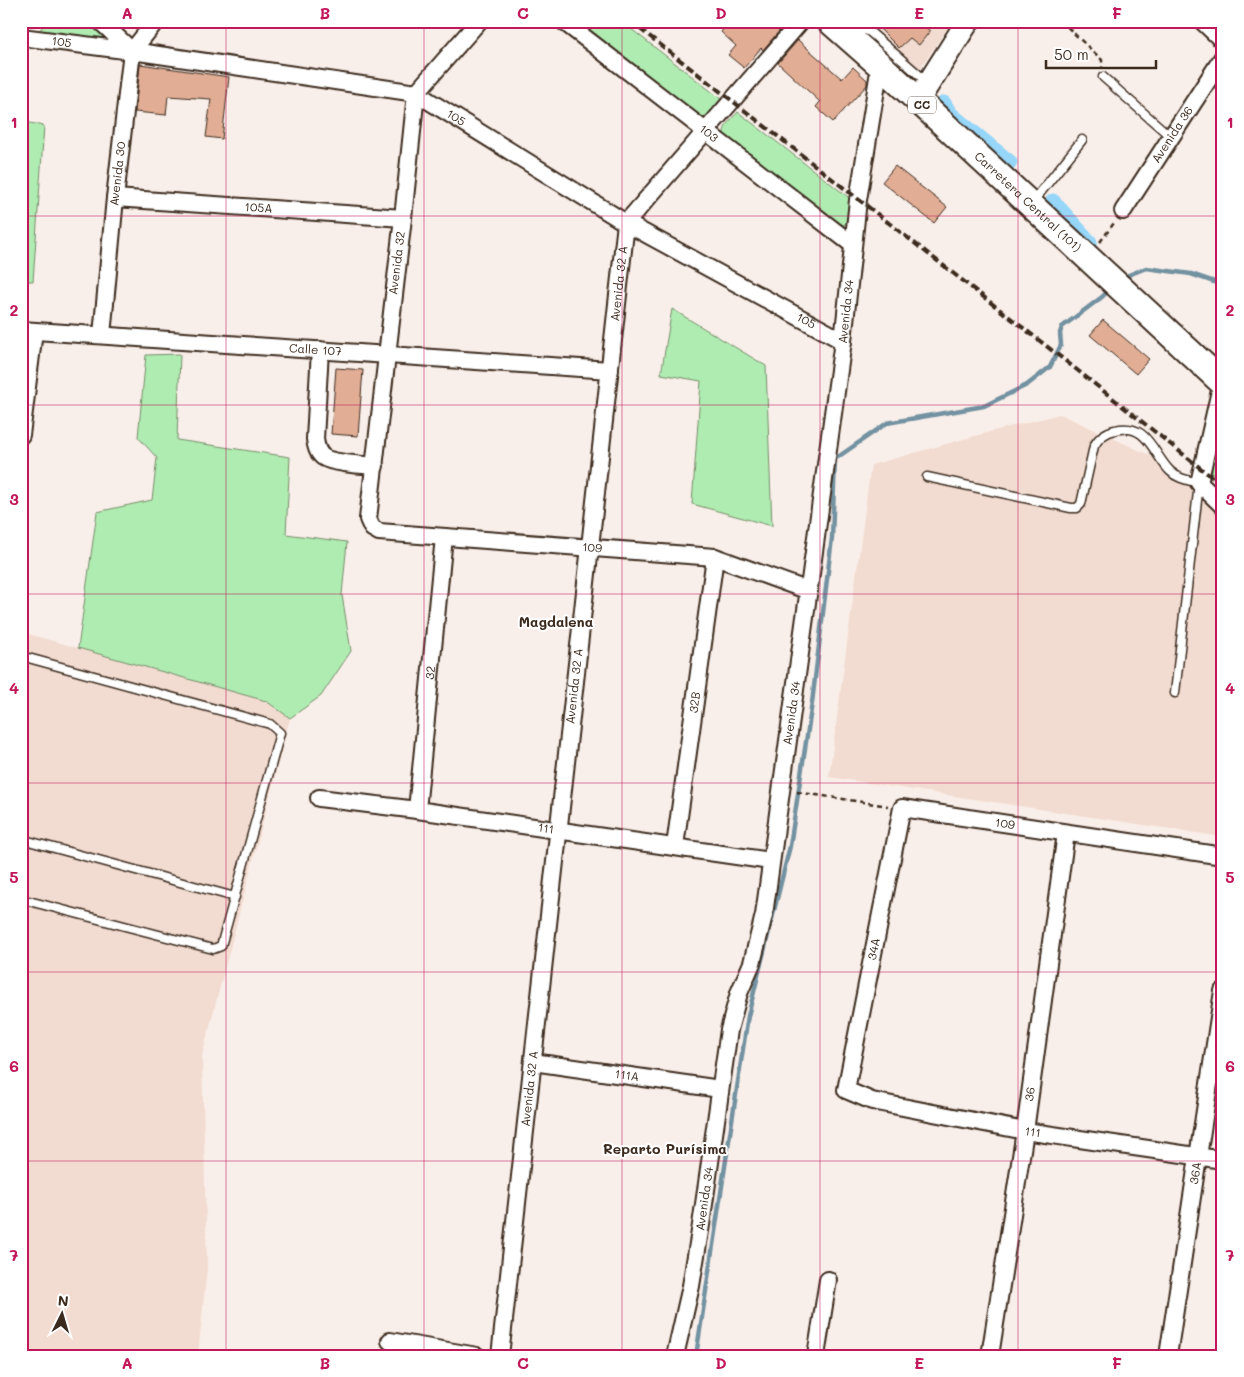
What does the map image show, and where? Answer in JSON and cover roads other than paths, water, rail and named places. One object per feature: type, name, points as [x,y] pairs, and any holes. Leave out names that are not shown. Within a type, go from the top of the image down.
[{"type":"main road","name":"Carretera Central (101)","points":[[833,24],[880,65],[923,92],[1030,204],[1222,382]]},
{"type":"street","points":[[100,21],[132,51],[156,21]]},
{"type":"street","points":[[416,93],[479,21]]},
{"type":"street","name":"103","points":[[563,21],[854,245]]},
{"type":"street","points":[[626,223],[801,21]]},
{"type":"street","points":[[923,92],[968,21]]},
{"type":"street","points":[[1202,21],[1223,41]]},
{"type":"street","name":"105","points":[[21,37],[132,51],[416,93],[626,223],[842,341]]},
{"type":"street","name":"Avenida 30","points":[[102,335],[132,51]]},
{"type":"street","name":"Avenida 36","points":[[1123,211],[1223,57]]},
{"type":"street","name":"Avenida 34","points":[[675,1356],[691,1286],[702,1225],[729,1030],[739,993],[752,963],[764,915],[842,341],[858,200],[880,65]]},
{"type":"street","name":"Avenida 32","points":[[372,528],[368,520],[416,93]]},
{"type":"street","name":"105A","points":[[115,198],[403,218]]},
{"type":"street","name":"Avenida 32 A","points":[[500,1356],[626,223]]},
{"type":"street","points":[[21,435],[27,330]]},
{"type":"street","name":"Calle 107","points":[[27,330],[610,370]]},
{"type":"street","points":[[320,350],[314,439],[316,449],[323,457],[333,460],[375,466]]},
{"type":"street","points":[[1222,382],[1198,483],[1223,506]]},
{"type":"street","name":"109","points":[[372,528],[379,532],[715,557],[809,591]]},
{"type":"street","name":"32","points":[[417,810],[444,537]]},
{"type":"street","name":"32B","points":[[674,846],[715,557]]},
{"type":"street","name":"111","points":[[319,798],[417,810],[772,861]]},
{"type":"street","name":"109","points":[[902,808],[1223,856]]},
{"type":"street","name":"34A","points":[[846,1090],[902,808]]},
{"type":"street","name":"36","points":[[990,1356],[1025,1131],[1066,833]]},
{"type":"street","name":"36A","points":[[1168,1356],[1223,991]]},
{"type":"street","name":"111A","points":[[533,1062],[720,1089]]},
{"type":"street","name":"111","points":[[846,1090],[872,1101],[1025,1131],[1223,1160]]},
{"type":"street","points":[[816,1356],[828,1280]]},
{"type":"street","points":[[390,1341],[477,1356]]},
{"type":"lane","points":[[833,24],[870,32],[923,92]]},
{"type":"lane","points":[[1103,77],[1171,137]]},
{"type":"lane","points":[[1030,204],[1082,140]]},
{"type":"lane","points":[[927,477],[1077,508],[1081,504],[1094,446],[1098,438],[1108,431],[1120,429],[1141,433],[1152,445],[1169,470],[1179,478],[1198,483],[1175,693]]},
{"type":"lane","points":[[21,656],[270,724],[280,733],[222,946],[213,949],[21,899]]},
{"type":"lane","points":[[21,839],[235,897]]},
{"type":"waterway","points":[[944,103],[950,113],[1010,162]]},
{"type":"waterway","points":[[1053,201],[1090,242]]},
{"type":"waterway","points":[[1121,278],[1146,268],[1191,274],[1223,285]]},
{"type":"waterway","points":[[696,1356],[748,1016],[790,846],[812,703],[832,538],[835,459],[887,423],[984,406],[1027,385],[1050,367],[1061,345],[1060,333],[1062,327],[1110,289]]},
{"type":"railway","points":[[630,21],[1223,486]]},
{"type":"district","name":"Magdalena","points":[[556,622]]},
{"type":"district","name":"Reparto Purísima","points":[[665,1149]]}]
